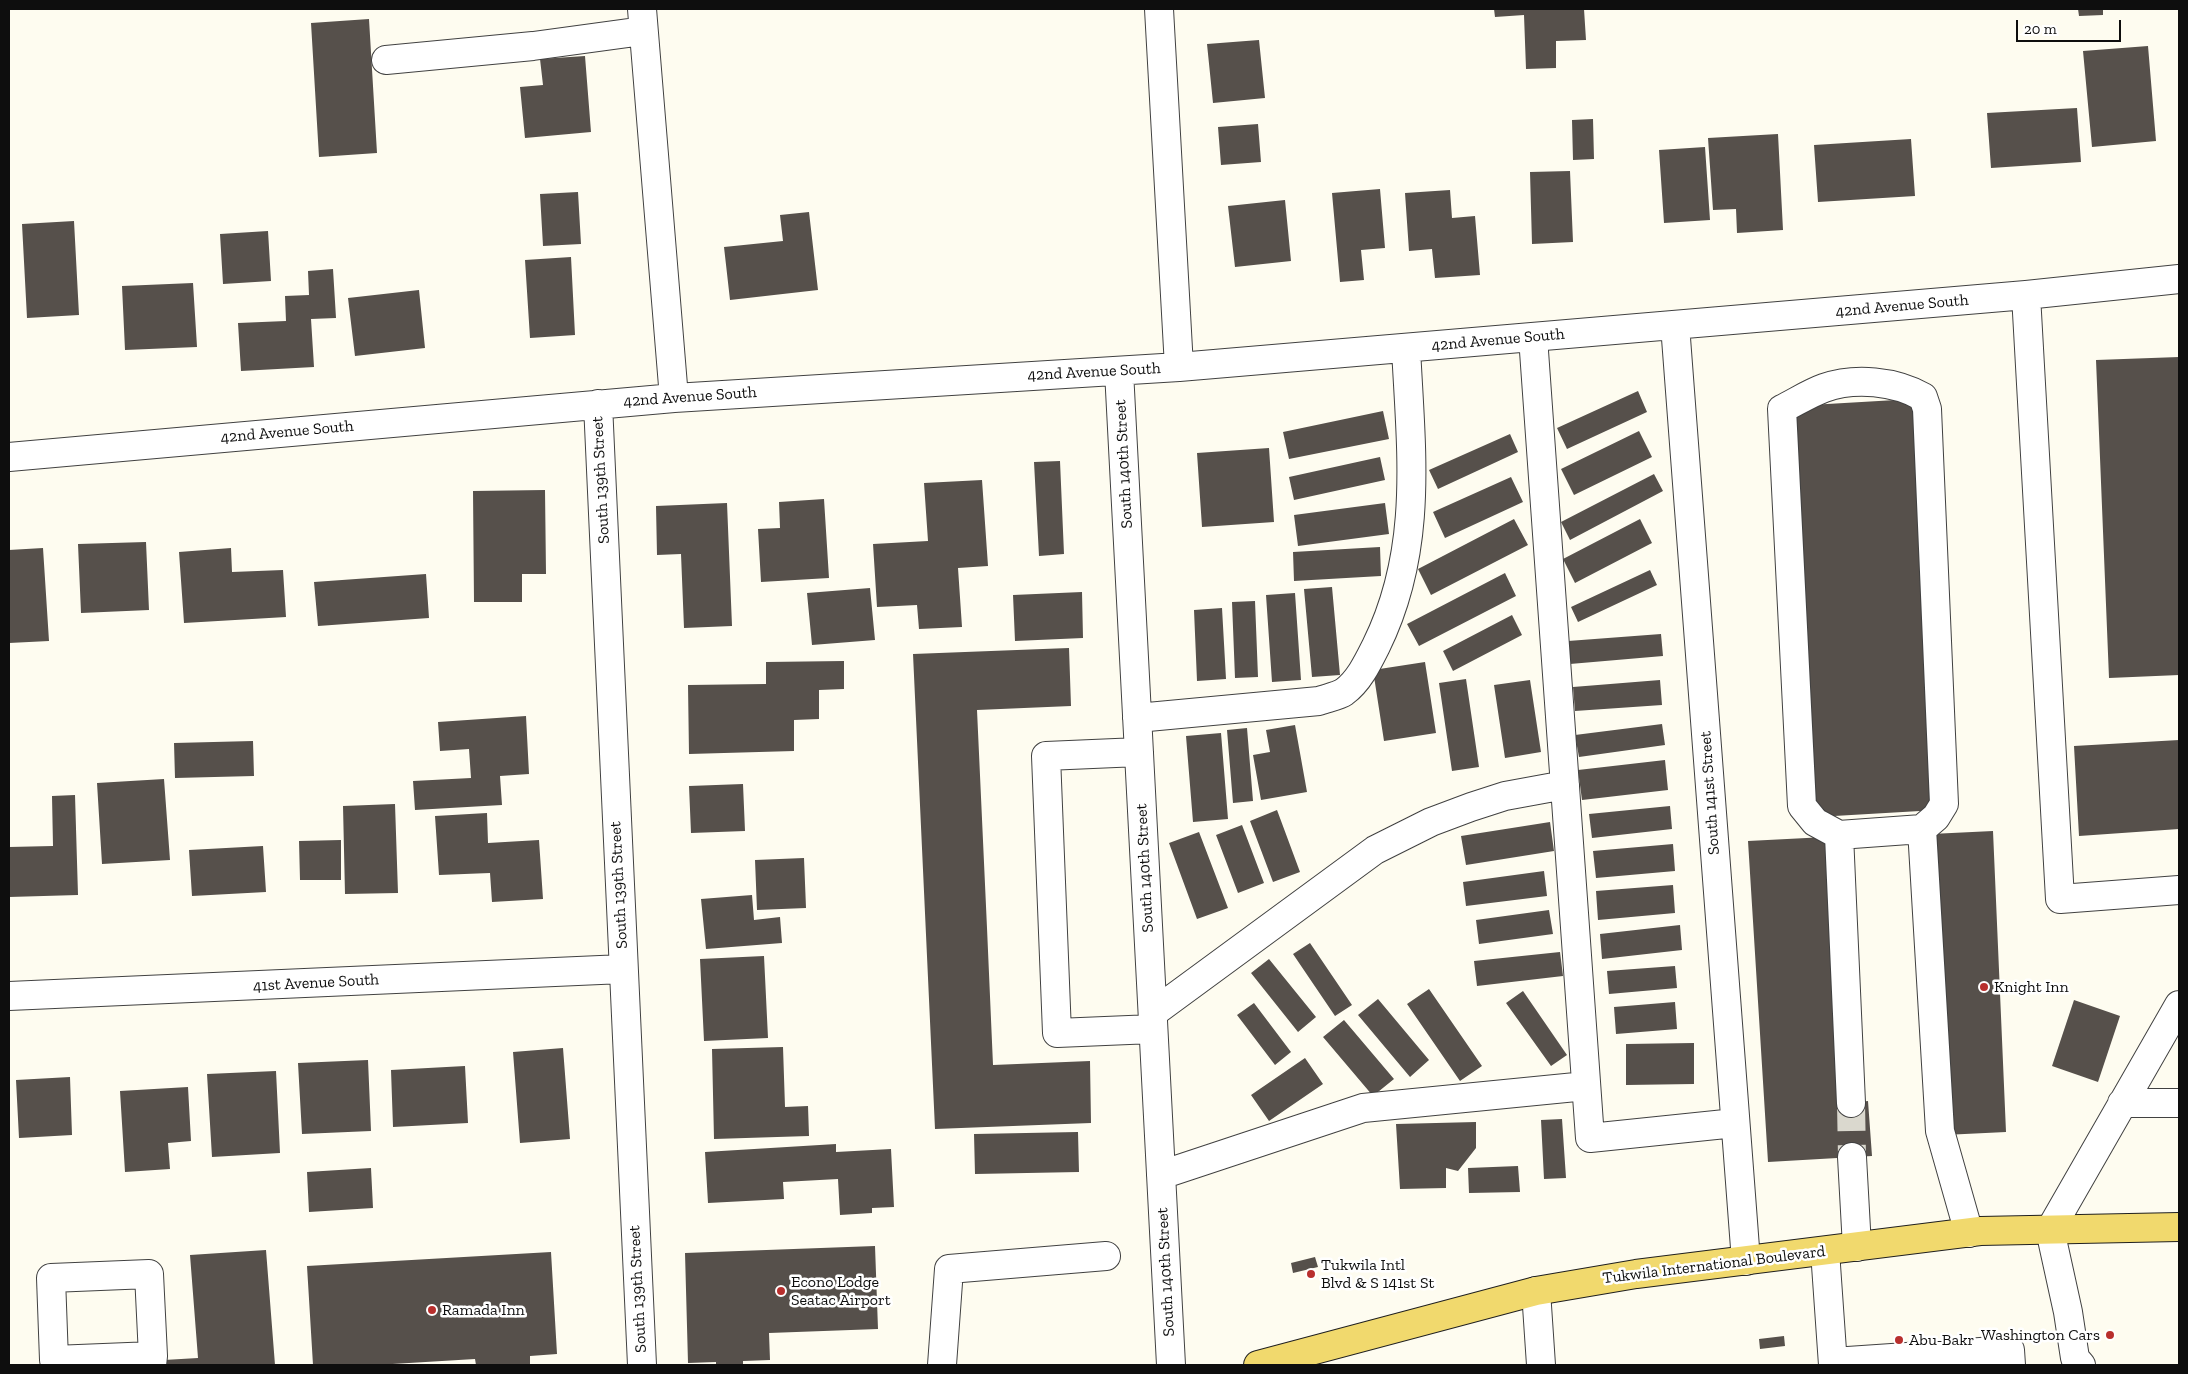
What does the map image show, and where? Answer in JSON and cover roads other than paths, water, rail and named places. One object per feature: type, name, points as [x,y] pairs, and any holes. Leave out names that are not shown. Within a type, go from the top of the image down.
[{"type":"main road","name":"Tukwila International Boulevard","points":[[1258,1365],[1536,1291],[1636,1274],[1969,1232],[2179,1227]]},
{"type":"street","points":[[1159,9],[1179,367]]},
{"type":"street","points":[[386,60],[533,46],[643,20],[674,398]]},
{"type":"street","name":"42nd Avenue South","points":[[9,457],[674,398],[1179,367],[2026,295],[2179,279]]},
{"type":"street","points":[[2026,295],[2060,899],[2179,890]]},
{"type":"street","name":"South 141st Street","points":[[1675,325],[1746,1261]]},
{"type":"street","points":[[1533,337],[1590,1138],[1735,1123]]},
{"type":"street","points":[[1137,718],[1319,701],[1344,692],[1365,669],[1386,627],[1400,579],[1410,528],[1412,489],[1406,348]]},
{"type":"street","name":"South 140th Street","points":[[1119,371],[1171,1365]]},
{"type":"street","points":[[1874,382],[1907,388],[1922,397],[1927,409],[1944,804],[1936,816],[1922,829],[1839,835],[1815,822],[1802,806],[1782,408],[1824,388],[1843,383],[1874,382]]},
{"type":"street","name":"South 139th Street","points":[[598,404],[642,1365]]},
{"type":"street","points":[[1139,752],[1046,756],[1057,1032],[1153,1021],[1375,850],[1431,822],[1471,807],[1505,796],[1565,785]]},
{"type":"street","points":[[1922,829],[1940,1131],[1969,1232]]},
{"type":"street","points":[[1839,835],[1851,1102]]},
{"type":"street","name":"41st Avenue South","points":[[9,996],[623,969]]},
{"type":"street","points":[[2081,1365],[2075,1358],[2050,1230],[2179,1005]]},
{"type":"street","points":[[1161,1176],[1363,1108],[1586,1086]]},
{"type":"street","points":[[2122,1103],[2179,1103]]},
{"type":"street","points":[[1852,1157],[1857,1247]]},
{"type":"street","points":[[1825,1251],[1833,1364],[2010,1350],[2011,1365]]},
{"type":"street","points":[[942,1365],[949,1269],[1106,1256]]},
{"type":"street","points":[[149,1274],[152,1361],[54,1360],[51,1278],[149,1274]]},
{"type":"street","points":[[1536,1291],[1541,1365]]},
{"type":"tunnel","points":[[1851,1103],[1852,1157]]},
{"type":"place","name":"Knight Inn","points":[[1984,987]]},
{"type":"place","name":"Tukwila Intl Blvd & S 141st St","points":[[1311,1274]]},
{"type":"place","name":"Econo Lodge Seatac Airport","points":[[781,1291]]},
{"type":"place","name":"Ramada Inn","points":[[432,1310]]},
{"type":"place","name":"Washington Cars","points":[[2110,1335]]},
{"type":"place","name":"Abu-Bakr","points":[[1899,1340]]}]
